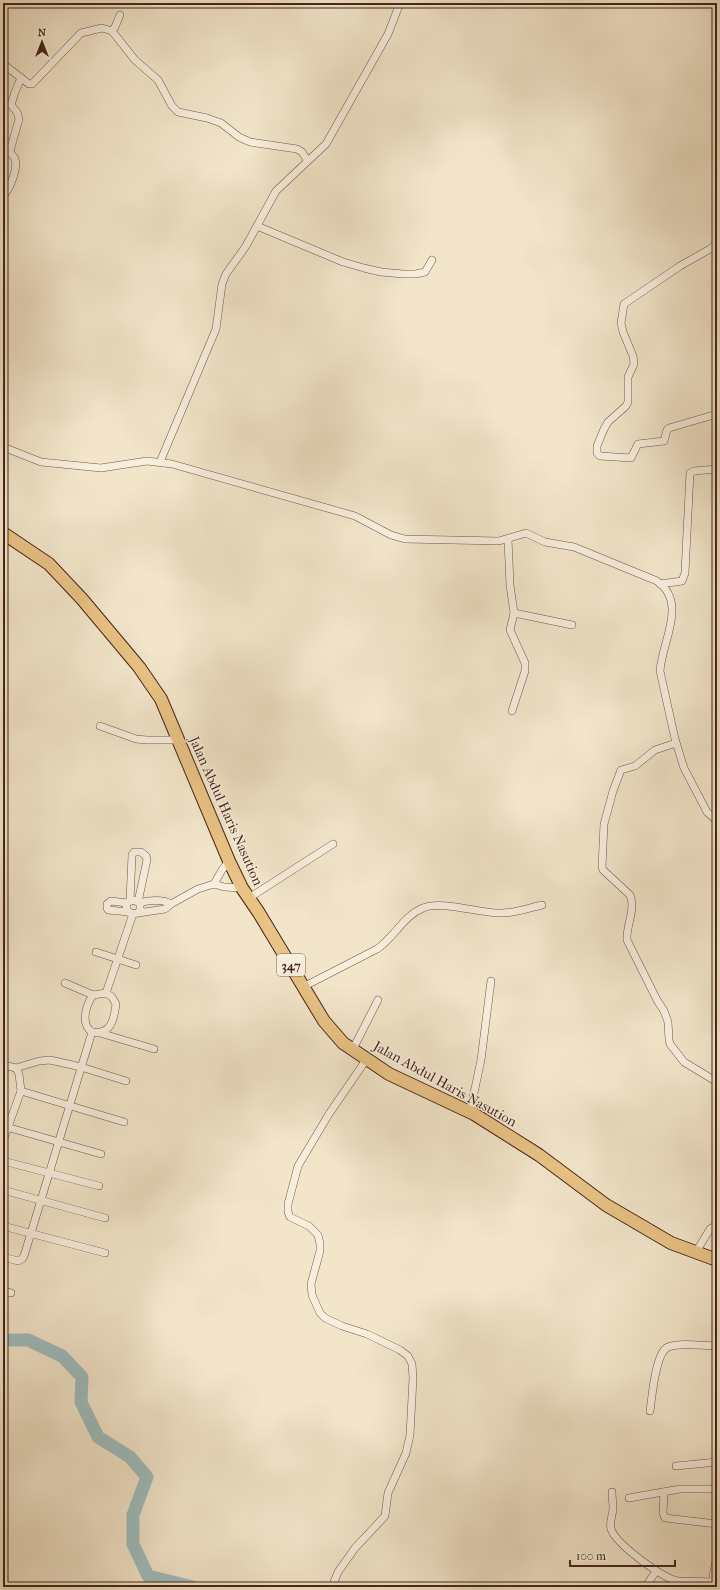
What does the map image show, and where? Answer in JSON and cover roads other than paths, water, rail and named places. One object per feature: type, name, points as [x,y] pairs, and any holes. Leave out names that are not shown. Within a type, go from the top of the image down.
[{"type":"main road","name":"Jalan Abdul Haris Nasution","points":[[3,533],[49,564],[87,605],[139,667],[161,699],[229,861],[246,893],[324,1021],[343,1043],[366,1060],[389,1074],[470,1112],[539,1155],[606,1205],[671,1243],[717,1260]]},
{"type":"street","points":[[160,462],[216,329],[221,290],[224,279],[246,246],[276,191],[307,160],[322,148],[330,138],[388,34],[400,3]]},
{"type":"street","points":[[112,31],[115,28],[120,15]]},
{"type":"street","points":[[3,64],[29,84],[33,84],[84,32],[102,28],[112,31],[135,60],[158,80],[172,106],[178,112],[207,118],[221,123],[239,137],[250,142],[297,149],[302,152],[307,160]]},
{"type":"street","points":[[3,196],[11,184],[15,167],[14,159],[10,151],[19,119],[17,112],[11,105],[14,92],[21,78]]},
{"type":"street","points":[[257,226],[343,262],[381,272],[416,274],[425,272],[432,260]]},
{"type":"street","points":[[717,243],[624,304],[621,323],[633,356],[634,364],[628,378],[628,402],[626,406],[608,422],[597,446],[597,453],[600,456],[631,458],[638,444],[664,441],[669,428],[717,414]]},
{"type":"street","points":[[3,447],[41,462],[101,468],[135,462],[160,462],[355,516],[400,538],[499,541],[508,540],[521,534],[530,534],[544,542],[578,549],[660,584],[665,587],[671,603],[672,619],[661,661],[660,671],[676,743],[684,768],[707,812],[717,821]]},
{"type":"street","points":[[660,584],[682,581],[685,573],[690,473],[694,470],[717,470]]},
{"type":"street","points":[[508,540],[510,585],[514,613],[510,630],[524,659],[525,671],[512,711]]},
{"type":"street","points":[[514,613],[572,625]]},
{"type":"street","points":[[100,726],[136,739],[178,740]]},
{"type":"street","points":[[676,743],[655,750],[635,766],[621,770],[613,791],[604,824],[602,867],[630,896],[632,901],[627,929],[627,940],[665,1014],[668,1022],[669,1042],[684,1062],[717,1082]]},
{"type":"street","points":[[171,904],[164,901],[139,903],[134,900],[129,902],[111,901],[107,904],[107,908],[108,910],[133,913],[165,909],[198,889],[214,884],[246,893],[333,844]]},
{"type":"street","points":[[106,993],[133,913],[140,910],[139,903],[147,860],[146,856],[141,852],[135,852],[132,855],[129,902],[126,906],[133,913]]},
{"type":"street","points":[[214,884],[229,861]]},
{"type":"street","points":[[303,987],[381,946],[408,917],[423,907],[436,906],[503,913],[542,904]]},
{"type":"street","points":[[96,952],[136,965]]},
{"type":"street","points":[[470,1112],[480,1060],[491,981]]},
{"type":"street","points":[[65,983],[93,995],[106,993],[114,999],[116,1008],[108,1028],[100,1033]]},
{"type":"street","points":[[93,995],[87,1005],[85,1023],[88,1030],[154,1049]]},
{"type":"street","points":[[353,1049],[378,1000]]},
{"type":"street","points":[[3,1257],[20,1261],[22,1259],[30,1238],[92,1032]]},
{"type":"street","points":[[3,1065],[16,1068],[45,1060],[81,1068],[126,1081]]},
{"type":"street","points":[[332,1587],[338,1572],[355,1548],[385,1516],[388,1493],[406,1453],[410,1435],[413,1378],[412,1364],[408,1356],[400,1350],[367,1334],[342,1326],[325,1318],[320,1313],[312,1295],[311,1284],[320,1251],[319,1238],[309,1226],[290,1217],[287,1209],[295,1176],[301,1160],[329,1114],[366,1060]]},
{"type":"street","points":[[3,1141],[5,1126],[21,1091],[19,1074],[16,1068]]},
{"type":"street","points":[[21,1091],[124,1122]]},
{"type":"street","points":[[5,1126],[101,1154]]},
{"type":"street","points":[[3,1160],[99,1186]]},
{"type":"street","points":[[3,1190],[105,1218]]},
{"type":"street","points":[[696,1252],[710,1229],[717,1225]]},
{"type":"street","points":[[3,1226],[30,1238],[105,1253]]},
{"type":"street","points":[[3,1291],[11,1294]]},
{"type":"street","points":[[650,1411],[656,1374],[661,1354],[664,1350],[669,1347],[686,1345],[717,1346]]},
{"type":"street","points":[[676,1466],[717,1462]]},
{"type":"street","points":[[629,1498],[680,1489],[717,1489]]},
{"type":"street","points":[[612,1492],[613,1505],[610,1524],[613,1534],[623,1546],[656,1571],[675,1580],[715,1579],[717,1556]]},
{"type":"street","points":[[664,1492],[663,1513],[665,1518],[717,1524]]},
{"type":"street","points":[[647,1585],[656,1571]]},
{"type":"waterway","points":[[3,1340],[28,1340],[62,1356],[82,1377],[81,1402],[98,1437],[130,1457],[147,1477],[133,1515],[133,1544],[148,1576],[193,1587]]}]
